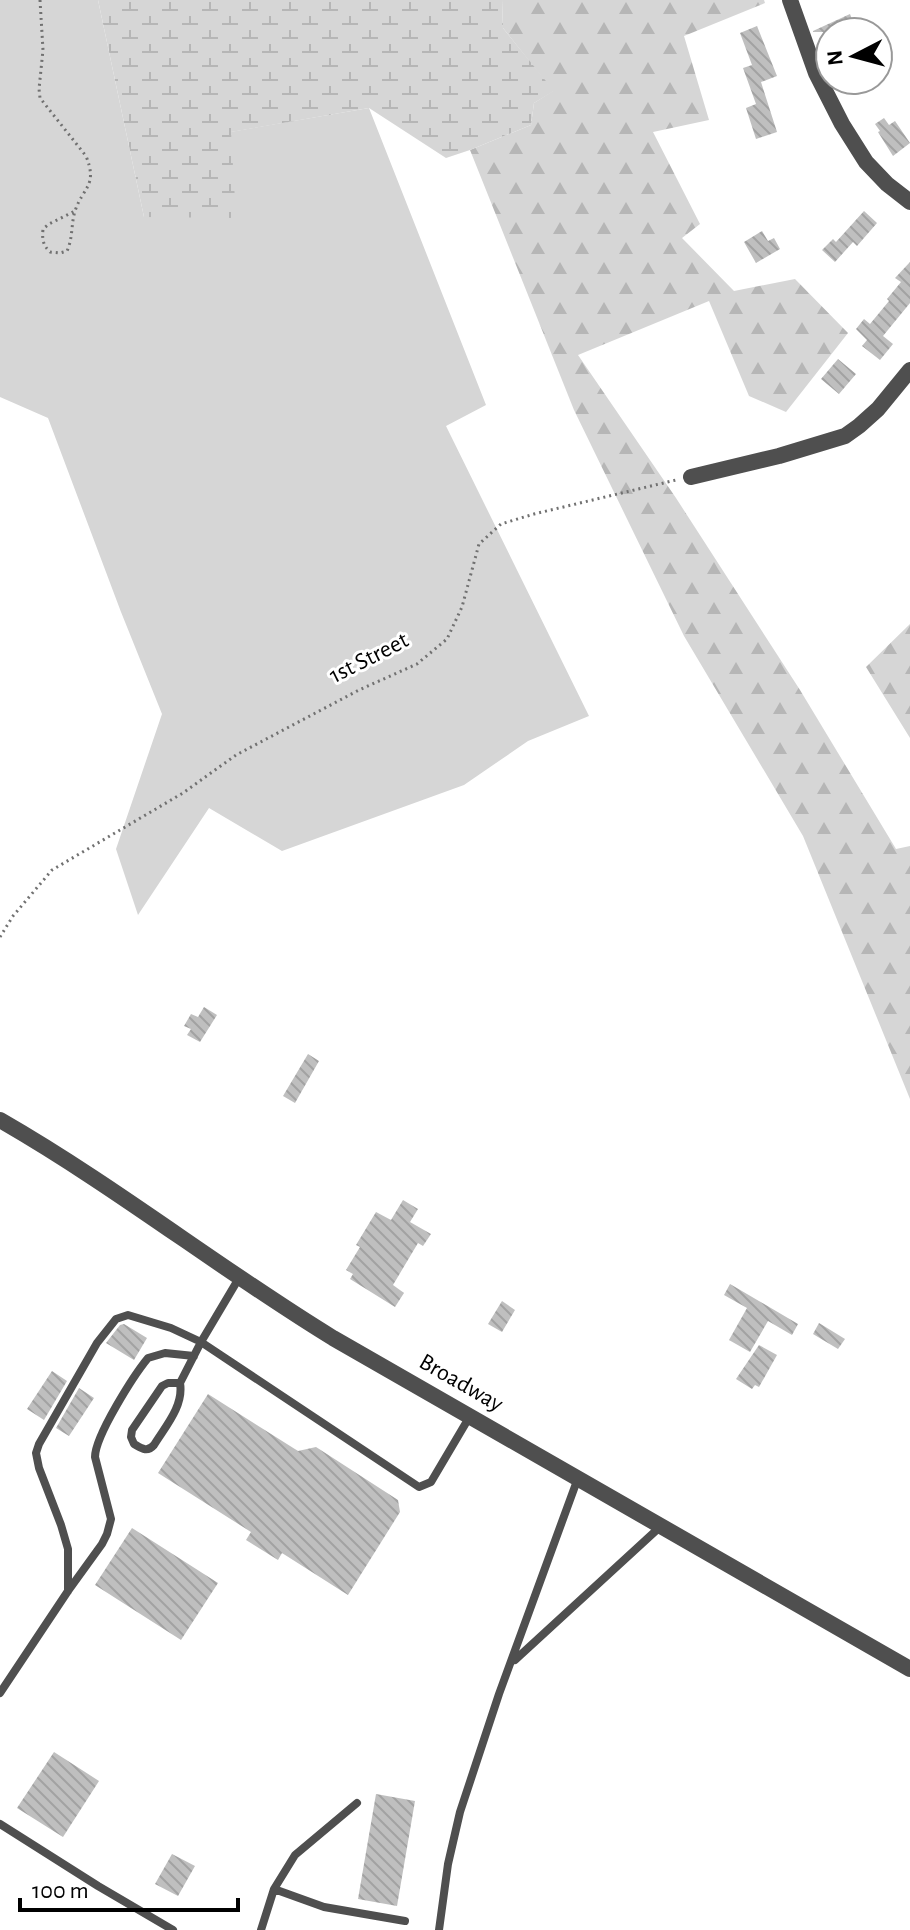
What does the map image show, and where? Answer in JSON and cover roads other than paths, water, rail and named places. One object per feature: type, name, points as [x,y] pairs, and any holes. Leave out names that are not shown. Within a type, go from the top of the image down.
[{"type":"street","points":[[790,0],[816,73],[842,124],[866,162],[910,202]]},
{"type":"street","points":[[691,477],[845,436],[878,409],[910,370]]},
{"type":"street","name":"Broadway","points":[[0,1120],[100,1181],[239,1278],[333,1338],[910,1669]]},
{"type":"lane","points":[[180,1383],[162,1386],[132,1430],[131,1440],[134,1444],[146,1450],[154,1445],[180,1403],[180,1383],[239,1278]]},
{"type":"lane","points":[[68,1591],[68,1549],[36,1453],[97,1343],[116,1319],[136,1316],[201,1342],[419,1487],[431,1482],[470,1416]]},
{"type":"lane","points":[[0,1693],[102,1544],[111,1519],[95,1457],[97,1443],[132,1381],[148,1358],[165,1353],[194,1356]]},
{"type":"lane","points":[[439,1930],[448,1864],[460,1812],[578,1477]]},
{"type":"lane","points":[[511,1663],[662,1526]]},
{"type":"lane","points":[[261,1930],[274,1889],[295,1855],[357,1803]]},
{"type":"lane","points":[[0,1824],[173,1930]]},
{"type":"lane","points":[[274,1889],[324,1907],[405,1921]]}]
